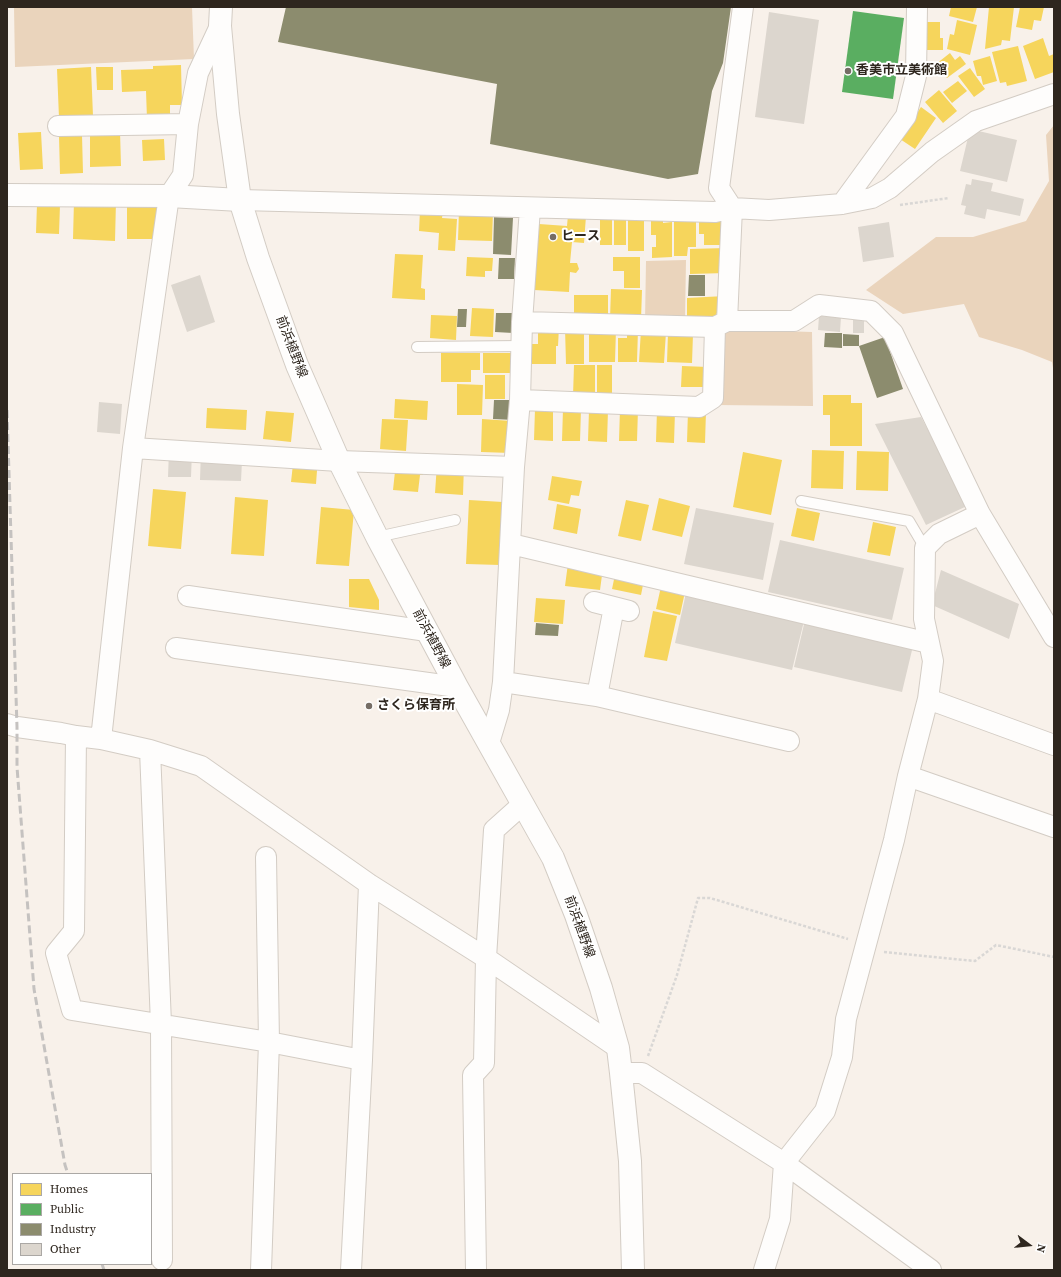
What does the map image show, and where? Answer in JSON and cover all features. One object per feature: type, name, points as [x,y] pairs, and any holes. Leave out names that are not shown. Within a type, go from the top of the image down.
[{"type":"main road","name":"前浜植野線","points":[[220,16],[228,114],[240,200],[258,258],[297,365],[339,461],[377,537],[457,687],[553,858],[576,915],[601,988],[618,1048],[631,1073],[630,1161],[633,1270]]},
{"type":"main road","points":[[7,194],[170,196],[240,200]]},
{"type":"street","points":[[520,400],[699,407],[713,398],[732,208],[719,188],[743,7]]},
{"type":"street","points":[[842,204],[906,116],[916,76],[917,7]]},
{"type":"street","points":[[101,738],[133,448],[170,196],[183,175],[188,124],[198,73],[220,16]]},
{"type":"street","points":[[240,200],[715,212],[732,208],[769,210],[842,204],[872,198],[890,188],[932,152],[976,121],[1054,94]]},
{"type":"street","points":[[58,126],[188,124]]},
{"type":"street","points":[[489,743],[499,710],[503,682],[514,467],[520,400],[522,322],[530,208]]},
{"type":"street","points":[[522,322],[721,324],[794,321],[819,305],[871,311],[893,333],[980,514],[1054,637]]},
{"type":"street","points":[[133,448],[339,461],[514,467]]},
{"type":"street","points":[[764,1270],[780,1219],[784,1163],[825,1111],[842,1057],[846,1019],[894,840],[908,776],[928,699],[933,661],[924,619],[925,548],[938,534],[980,514]]},
{"type":"street","points":[[511,544],[929,643]]},
{"type":"street","points":[[188,596],[427,631]]},
{"type":"street","points":[[594,602],[622,609],[597,696]]},
{"type":"street","points":[[176,648],[457,687]]},
{"type":"street","points":[[503,682],[597,696],[789,741]]},
{"type":"street","points":[[928,699],[1054,745]]},
{"type":"street","points":[[7,724],[76,736],[101,738],[150,750],[201,766],[369,884],[486,958],[618,1048]]},
{"type":"street","points":[[76,736],[74,930],[56,953],[72,1010],[269,1042],[362,1060]]},
{"type":"street","points":[[150,750],[161,1024],[162,1260]]},
{"type":"street","points":[[908,776],[1054,827]]},
{"type":"street","points":[[476,1270],[473,1075],[484,1063],[486,958],[494,830],[523,804]]},
{"type":"street","points":[[261,1270],[269,1042],[266,857]]},
{"type":"street","points":[[351,1270],[362,1060],[369,884]]},
{"type":"street","points":[[631,1073],[784,1163],[932,1270]]},
{"type":"lane","points":[[416,347],[521,346]]},
{"type":"lane","points":[[801,501],[909,521],[925,548]]},
{"type":"lane","points":[[377,537],[455,520]]},
{"type":"path","points":[[894,206],[949,198]]},
{"type":"path","points":[[631,1073],[677,975],[698,898],[710,898],[866,944],[878,951],[975,961],[996,944],[1054,957]]},
{"type":"shaded area","points":[[14,7],[192,7],[194,59],[15,67]]},
{"type":"shaded area","points":[[1054,125],[1054,374],[1052,362],[1022,350],[979,337],[964,304],[903,314],[866,290],[936,237],[973,237],[1026,221],[1049,181],[1046,135]]},
{"type":"shaded area","points":[[686,260],[685,321],[645,322],[646,261]]},
{"type":"shaded area","points":[[719,329],[812,332],[813,406],[716,405]]},
{"type":"building: Homes","points":[[951,7],[977,7],[973,22],[949,16]]},
{"type":"building: Homes","points":[[989,7],[1014,7],[1010,41],[1002,40],[1001,45],[985,49]]},
{"type":"building: Homes","points":[[1020,7],[1044,7],[1041,21],[1034,20],[1032,30],[1016,27]]},
{"type":"building: Homes","points":[[957,20],[977,25],[970,55],[947,49],[950,34],[954,35]]},
{"type":"building: Homes","points":[[922,22],[940,22],[940,38],[943,38],[943,50],[922,50]]},
{"type":"building: Homes","points":[[1043,38],[1049,56],[1054,54],[1054,72],[1035,79],[1023,46]]},
{"type":"building: Homes","points":[[1018,46],[1027,81],[1007,86],[1006,82],[1000,83],[992,52]]},
{"type":"building: Homes","points":[[950,53],[955,60],[960,56],[966,64],[947,78],[936,64]]},
{"type":"building: Homes","points":[[990,56],[997,81],[983,85],[981,76],[977,76],[973,61]]},
{"type":"building: Homes","points":[[181,65],[182,105],[170,105],[170,118],[147,119],[146,91],[122,92],[121,70],[153,69],[153,66]]},
{"type":"building: Homes","points":[[91,67],[93,116],[59,118],[57,69]]},
{"type":"building: Homes","points":[[96,67],[113,67],[113,90],[97,90]]},
{"type":"building: Homes","points":[[970,68],[985,89],[974,97],[958,76]]},
{"type":"building: Homes","points":[[958,81],[967,91],[952,103],[943,92]]},
{"type":"building: Homes","points":[[939,90],[957,111],[943,123],[925,102]]},
{"type":"building: Homes","points":[[921,107],[936,118],[915,149],[900,139]]},
{"type":"building: Homes","points":[[120,131],[121,166],[90,167],[90,132]]},
{"type":"building: Homes","points":[[41,132],[43,169],[20,170],[18,133]]},
{"type":"building: Homes","points":[[82,135],[83,173],[60,174],[59,136]]},
{"type":"building: Homes","points":[[164,139],[165,160],[143,161],[142,140]]},
{"type":"building: Homes","points":[[74,200],[116,201],[115,241],[73,239]]},
{"type":"building: Homes","points":[[37,204],[60,205],[59,234],[36,233]]},
{"type":"building: Homes","points":[[127,206],[163,206],[163,239],[127,239]]},
{"type":"building: Homes","points":[[420,210],[443,212],[442,218],[457,219],[455,251],[438,250],[439,233],[419,231]]},
{"type":"building: Homes","points":[[459,210],[493,212],[492,241],[458,240]]},
{"type":"building: Homes","points":[[568,215],[586,216],[584,243],[572,242],[570,263],[577,263],[579,269],[576,273],[570,272],[569,292],[534,290],[539,224],[567,226]]},
{"type":"building: Homes","points":[[644,216],[644,251],[628,251],[628,217]]},
{"type":"building: Homes","points":[[600,217],[612,217],[612,245],[600,245]]},
{"type":"building: Homes","points":[[614,217],[626,217],[626,245],[614,245]]},
{"type":"building: Homes","points":[[651,219],[663,219],[663,223],[672,222],[672,257],[652,258],[652,247],[656,247],[656,235],[651,235]]},
{"type":"building: Homes","points":[[699,219],[727,219],[727,245],[704,245],[704,234],[699,234]]},
{"type":"building: Homes","points":[[674,222],[696,222],[696,247],[688,247],[687,256],[674,256]]},
{"type":"building: Homes","points":[[726,248],[726,273],[690,274],[690,249]]},
{"type":"building: Homes","points":[[395,254],[423,255],[421,288],[425,289],[425,300],[392,298]]},
{"type":"building: Homes","points":[[467,257],[493,258],[492,271],[485,271],[485,277],[466,276]]},
{"type":"building: Homes","points":[[613,257],[640,257],[640,288],[624,288],[624,271],[613,271]]},
{"type":"building: Homes","points":[[611,289],[642,290],[641,320],[610,319]]},
{"type":"building: Homes","points":[[574,295],[608,295],[608,318],[574,318]]},
{"type":"building: Homes","points":[[725,296],[713,321],[687,320],[687,298]]},
{"type":"building: Homes","points":[[472,308],[494,309],[493,337],[470,336]]},
{"type":"building: Homes","points":[[431,315],[457,316],[456,340],[430,338]]},
{"type":"building: Homes","points":[[538,327],[559,327],[558,346],[556,346],[556,364],[532,364],[532,344],[538,344]]},
{"type":"building: Homes","points":[[565,328],[584,328],[584,364],[566,364]]},
{"type":"building: Homes","points":[[627,328],[638,329],[637,362],[618,362],[618,338],[627,338]]},
{"type":"building: Homes","points":[[589,329],[616,329],[615,362],[589,362]]},
{"type":"building: Homes","points":[[641,330],[666,332],[664,363],[639,362]]},
{"type":"building: Homes","points":[[668,333],[693,334],[692,363],[667,362]]},
{"type":"building: Homes","points":[[441,353],[480,353],[480,370],[471,370],[471,382],[441,382]]},
{"type":"building: Homes","points":[[483,353],[517,353],[517,373],[483,373]]},
{"type":"building: Homes","points":[[574,365],[595,365],[595,396],[573,396]]},
{"type":"building: Homes","points":[[597,365],[612,365],[612,398],[597,398]]},
{"type":"building: Homes","points":[[682,366],[708,367],[707,387],[681,387]]},
{"type":"building: Homes","points":[[485,375],[505,375],[505,399],[485,399]]},
{"type":"building: Homes","points":[[457,384],[483,385],[482,415],[457,415]]},
{"type":"building: Homes","points":[[823,395],[851,395],[851,403],[862,403],[862,446],[830,446],[830,415],[823,415]]},
{"type":"building: Homes","points":[[395,399],[428,401],[427,420],[394,418]]},
{"type":"building: Homes","points":[[207,408],[247,410],[246,430],[206,428]]},
{"type":"building: Homes","points":[[535,409],[553,409],[553,441],[534,440]]},
{"type":"building: Homes","points":[[563,409],[581,409],[580,441],[562,441]]},
{"type":"building: Homes","points":[[620,409],[638,409],[637,441],[619,441]]},
{"type":"building: Homes","points":[[589,410],[608,410],[607,442],[588,441]]},
{"type":"building: Homes","points":[[657,410],[675,411],[674,443],[656,442]]},
{"type":"building: Homes","points":[[266,411],[294,413],[291,442],[263,439]]},
{"type":"building: Homes","points":[[688,411],[706,411],[705,443],[687,442]]},
{"type":"building: Homes","points":[[382,419],[408,420],[406,451],[380,449]]},
{"type":"building: Homes","points":[[482,419],[512,421],[511,453],[481,452]]},
{"type":"building: Homes","points":[[812,450],[844,451],[843,489],[811,488]]},
{"type":"building: Homes","points":[[857,451],[889,452],[888,491],[856,490]]},
{"type":"building: Homes","points":[[743,452],[782,460],[771,515],[733,507]]},
{"type":"building: Homes","points":[[294,455],[318,457],[316,484],[291,482]]},
{"type":"building: Homes","points":[[396,462],[424,465],[423,475],[420,475],[418,492],[393,490]]},
{"type":"building: Homes","points":[[437,464],[464,465],[463,495],[435,493]]},
{"type":"building: Homes","points":[[552,476],[582,481],[579,496],[571,495],[569,504],[548,500]]},
{"type":"building: Homes","points":[[153,489],[186,492],[181,549],[148,546]]},
{"type":"building: Homes","points":[[235,497],[268,500],[264,556],[231,554]]},
{"type":"building: Homes","points":[[659,498],[690,506],[682,537],[652,530]]},
{"type":"building: Homes","points":[[469,500],[503,502],[500,565],[466,564]]},
{"type":"building: Homes","points":[[626,500],[649,505],[641,541],[618,536]]},
{"type":"building: Homes","points":[[557,504],[581,509],[577,534],[553,529]]},
{"type":"building: Homes","points":[[321,507],[354,510],[349,566],[316,564]]},
{"type":"building: Homes","points":[[797,508],[820,513],[814,541],[791,536]]},
{"type":"building: Homes","points":[[873,522],[896,527],[890,556],[867,552]]},
{"type":"building: Homes","points":[[569,556],[604,560],[600,590],[565,586]]},
{"type":"building: Homes","points":[[617,565],[646,570],[641,595],[612,589]]},
{"type":"building: Homes","points":[[664,573],[688,578],[680,615],[656,609]]},
{"type":"building: Homes","points":[[349,579],[369,579],[379,600],[379,610],[349,607]]},
{"type":"building: Homes","points":[[536,598],[565,600],[563,624],[534,622]]},
{"type":"building: Homes","points":[[653,611],[677,616],[667,661],[644,657]]},
{"type":"building: Public","points":[[853,11],[904,18],[893,99],[842,92]]},
{"type":"building: Industry","points":[[286,7],[731,7],[723,63],[712,91],[698,174],[668,179],[490,144],[497,84],[278,42]]},
{"type":"building: Industry","points":[[494,217],[513,218],[511,255],[493,254]]},
{"type":"building: Industry","points":[[499,258],[515,258],[514,279],[498,279]]},
{"type":"building: Industry","points":[[689,275],[705,275],[705,296],[688,296]]},
{"type":"building: Industry","points":[[458,309],[467,309],[466,327],[457,327]]},
{"type":"building: Industry","points":[[496,313],[513,313],[513,333],[495,332]]},
{"type":"building: Industry","points":[[825,333],[842,333],[842,348],[824,347]]},
{"type":"building: Industry","points":[[843,334],[859,335],[859,346],[843,346]]},
{"type":"building: Industry","points":[[885,337],[903,389],[877,398],[859,346]]},
{"type":"building: Industry","points":[[494,400],[514,400],[514,420],[493,419]]},
{"type":"building: Industry","points":[[536,623],[559,625],[558,636],[535,635]]},
{"type":"building: Other","points":[[769,12],[819,20],[804,124],[755,117]]},
{"type":"building: Other","points":[[970,129],[1017,140],[1007,182],[960,171]]},
{"type":"building: Other","points":[[972,179],[993,183],[991,191],[1024,199],[1020,216],[987,209],[985,219],[964,214],[966,206],[961,205],[966,184],[971,185]]},
{"type":"building: Other","points":[[889,222],[894,257],[863,262],[858,227]]},
{"type":"building: Other","points":[[200,275],[215,322],[187,332],[171,285]]},
{"type":"building: Other","points":[[819,316],[841,317],[840,332],[818,330]]},
{"type":"building: Other","points":[[853,320],[864,320],[864,333],[853,333]]},
{"type":"building: Other","points":[[99,402],[122,404],[120,434],[97,432]]},
{"type":"building: Other","points":[[921,417],[967,506],[926,525],[875,424]]},
{"type":"building: Other","points":[[169,450],[192,451],[191,477],[168,477]]},
{"type":"building: Other","points":[[201,450],[242,461],[241,481],[200,480]]},
{"type":"building: Other","points":[[696,508],[774,523],[763,580],[684,564]]},
{"type":"building: Other","points":[[780,540],[904,568],[892,620],[768,592]]},
{"type":"building: Other","points":[[941,570],[1019,604],[1009,639],[932,605]]},
{"type":"building: Other","points":[[686,593],[804,621],[792,670],[675,643]]},
{"type":"building: Other","points":[[805,620],[913,646],[902,692],[794,667]]},
{"type":"railway","points":[[7,410],[17,767],[34,989],[68,1173]]},
{"type":"railway","points":[[102,1265],[104,1270]]},
{"type":"place","name":"香美市立美術館","points":[[848,71]]},
{"type":"place","name":"ヒース","points":[[553,237]]},
{"type":"place","name":"さくら保育所","points":[[369,706]]}]
